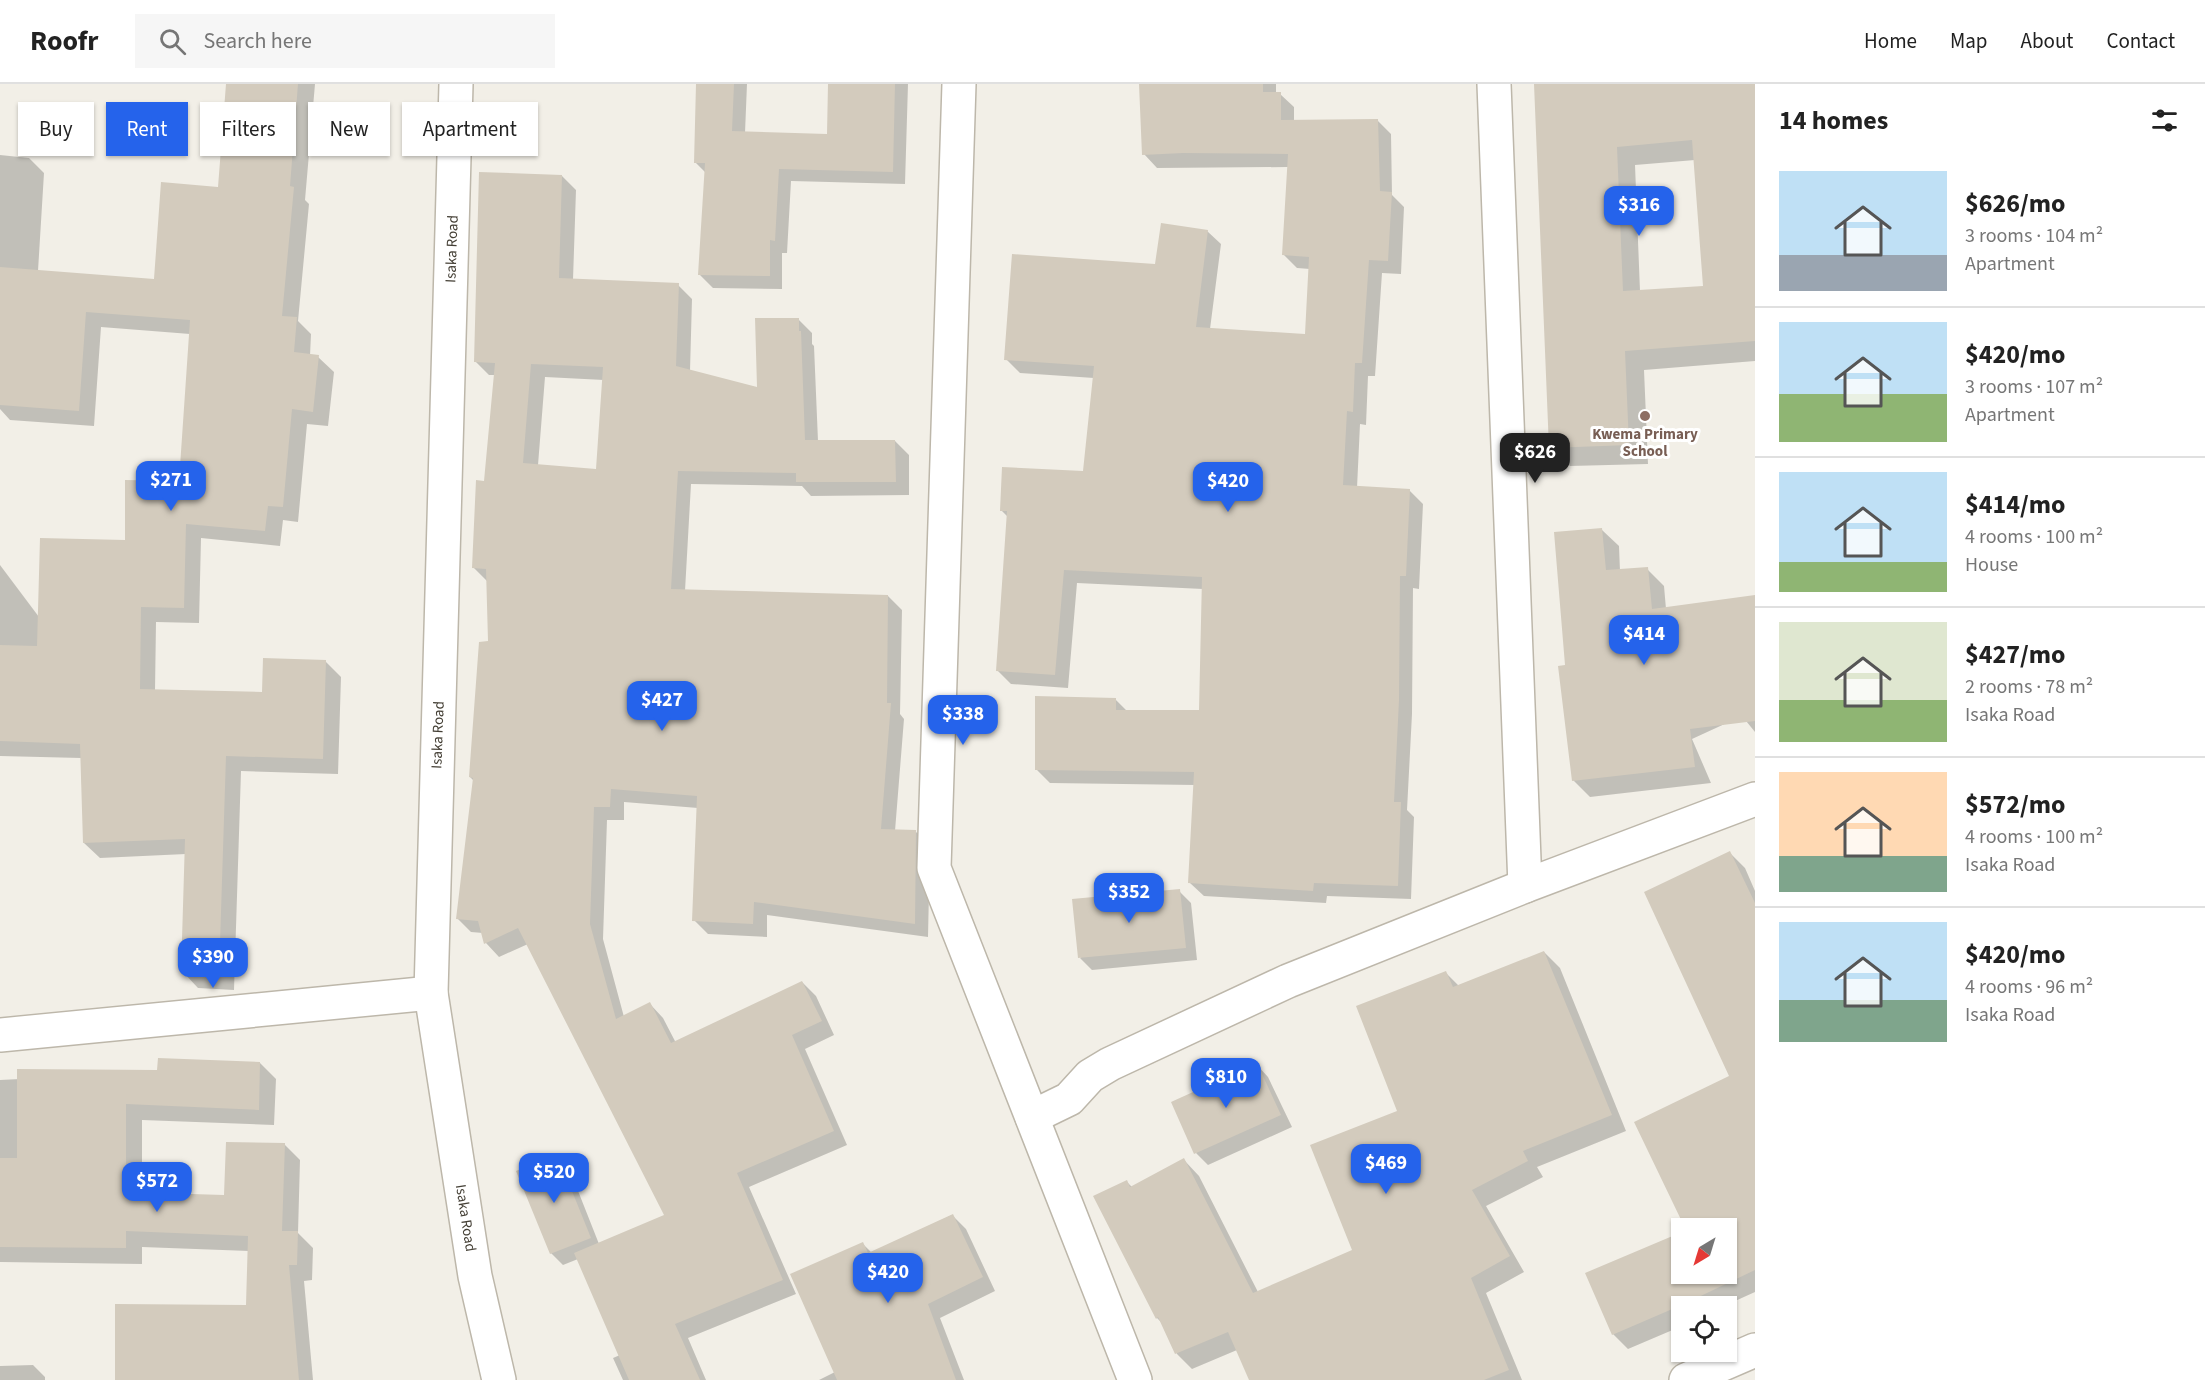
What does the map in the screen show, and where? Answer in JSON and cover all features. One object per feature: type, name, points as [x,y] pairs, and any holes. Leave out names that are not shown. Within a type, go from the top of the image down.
[{"type":"street","name":"Isaka Road","points":[[456,84],[431,993],[475,1276],[499,1380]]},
{"type":"street","points":[[959,84],[934,868],[1135,1380]]},
{"type":"street","points":[[1494,84],[1525,886]]},
{"type":"street","points":[[1032,1117],[1069,1099],[1090,1076],[1110,1064],[1288,981],[1525,886],[1755,799]]},
{"type":"street","points":[[0,1035],[431,993]]},
{"type":"street","points":[[1686,1380],[1755,1350]]},
{"type":"building","points":[[226,84],[298,84],[296,110],[296,102],[225,102]]},
{"type":"building","points":[[696,84],[734,84],[732,131],[827,134],[828,84],[895,84],[893,172],[779,169],[775,241],[770,240],[770,276],[698,275],[705,163],[694,163]]},
{"type":"building","points":[[1139,84],[1263,84],[1263,92],[1281,92],[1281,120],[1378,119],[1380,191],[1392,192],[1388,261],[1369,260],[1362,363],[1355,363],[1353,412],[1347,411],[1343,485],[1410,489],[1406,576],[1400,576],[1399,700],[1394,802],[1401,802],[1398,886],[1314,883],[1313,891],[1188,883],[1194,772],[1035,770],[1035,696],[1116,698],[1116,710],[1199,710],[1202,577],[1064,570],[1055,675],[996,671],[1007,511],[1000,511],[1002,467],[1083,471],[1094,366],[1004,360],[1012,254],[1155,264],[1161,223],[1208,230],[1196,327],[1305,334],[1309,257],[1282,255],[1288,154],[1142,155]]},
{"type":"building","points":[[1534,84],[1755,84],[1755,341],[1625,351],[1629,445],[1549,448]],"holes":[[[1692,140],[1703,286],[1623,291],[1617,147]]]},
{"type":"building","points":[[220,156],[292,156],[290,186],[294,187],[282,316],[297,317],[294,352],[319,355],[313,412],[292,409],[283,507],[268,506],[265,531],[186,524],[184,608],[141,607],[140,689],[262,692],[263,658],[326,660],[323,759],[226,756],[219,975],[181,973],[185,839],[83,843],[80,744],[0,741],[0,645],[37,646],[40,538],[125,540],[125,480],[179,481],[190,320],[86,312],[79,411],[0,405],[0,267],[154,279],[161,182],[218,187]]},
{"type":"building","points":[[479,172],[562,175],[559,278],[679,283],[676,366],[757,387],[755,318],[799,318],[805,440],[895,440],[896,482],[796,482],[796,473],[678,471],[671,589],[888,595],[887,703],[891,703],[881,829],[916,830],[915,924],[754,902],[753,924],[692,921],[697,796],[611,789],[610,807],[594,807],[590,924],[616,1019],[650,1002],[671,1043],[802,981],[822,1021],[792,1035],[834,1131],[737,1173],[783,1280],[675,1324],[700,1380],[629,1380],[574,1253],[664,1215],[518,928],[484,944],[478,921],[456,919],[473,778],[469,777],[479,642],[488,641],[486,569],[472,568],[476,480],[484,481],[495,363],[474,362]],"holes":[[[531,364],[603,367],[596,469],[523,463]]]},
{"type":"building","points":[[1602,528],[1606,570],[1648,567],[1652,609],[1755,595],[1755,721],[1690,729],[1695,767],[1572,781],[1558,666],[1565,665],[1554,532]]},
{"type":"building","points":[[1730,851],[1755,903],[1755,1270],[1737,1279],[1737,1218],[1680,1218],[1634,1122],[1729,1076],[1644,892]]},
{"type":"building","points":[[1180,889],[1186,948],[1078,958],[1072,899]]},
{"type":"building","points":[[1544,951],[1612,1115],[1523,1151],[1528,1161],[1472,1190],[1510,1256],[1471,1278],[1509,1370],[1484,1380],[1249,1380],[1228,1332],[1175,1354],[1158,1317],[1156,1319],[1093,1196],[1127,1180],[1130,1187],[1184,1158],[1253,1293],[1352,1250],[1310,1145],[1397,1111],[1356,1006],[1446,971],[1453,987]]},
{"type":"building","points":[[158,1058],[260,1062],[259,1110],[126,1104],[126,1192],[224,1195],[226,1142],[285,1143],[282,1231],[298,1231],[297,1265],[289,1265],[299,1380],[115,1380],[115,1304],[246,1305],[248,1236],[126,1231],[126,1248],[0,1247],[0,1158],[17,1158],[17,1069],[157,1070]]},
{"type":"building","points":[[1257,1063],[1281,1115],[1194,1154],[1171,1102]]},
{"type":"building","points":[[557,1154],[591,1238],[550,1254],[516,1171]]},
{"type":"building","points":[[953,1214],[983,1277],[928,1304],[956,1380],[837,1380],[790,1274],[863,1242],[868,1253]]},
{"type":"building","points":[[1671,1237],[1671,1284],[1726,1284],[1701,1296],[1671,1296],[1671,1310],[1612,1335],[1585,1273]]},
{"type":"place","name":"Kwema Primary School","points":[[1645,416]]}]
